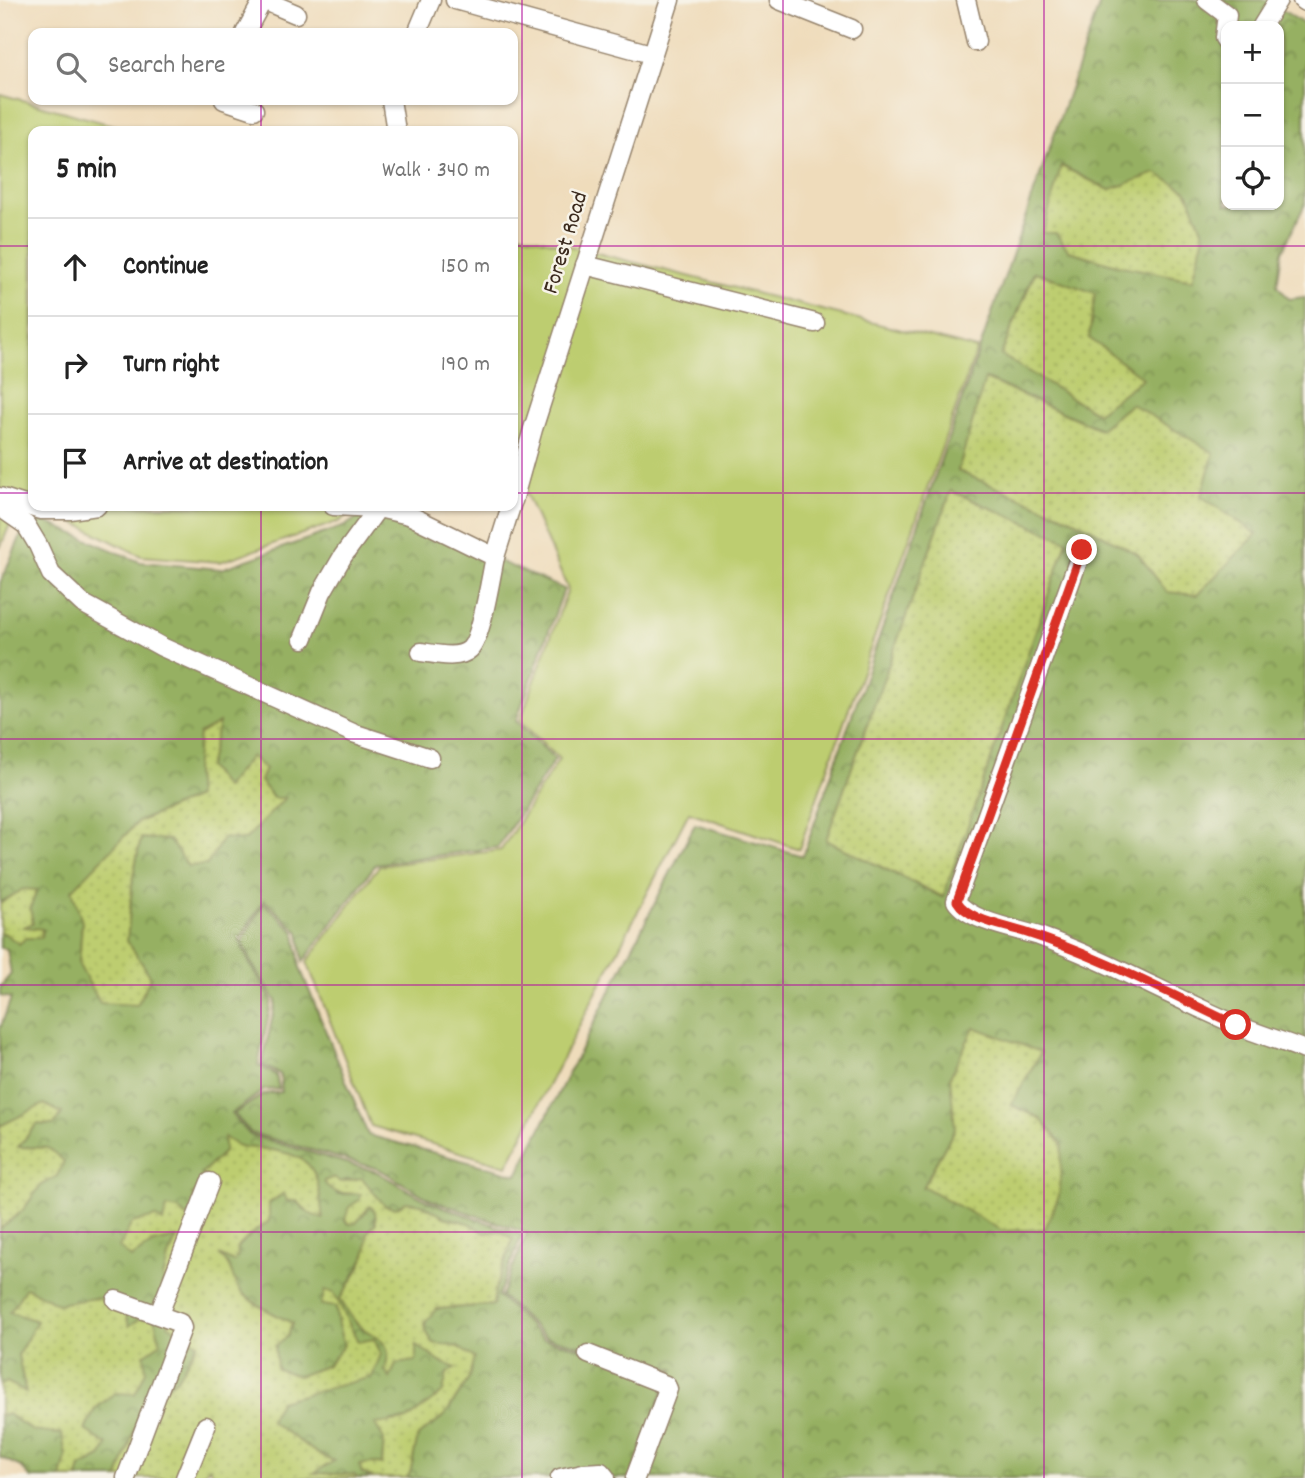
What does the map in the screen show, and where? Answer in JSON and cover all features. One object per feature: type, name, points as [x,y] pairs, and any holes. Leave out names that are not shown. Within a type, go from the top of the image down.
[{"type":"street","points":[[248,28],[263,0],[296,14]]},
{"type":"street","points":[[419,28],[431,0]]},
{"type":"street","points":[[455,0],[651,54]]},
{"type":"street","name":"Forest Road","points":[[518,483],[670,0]]},
{"type":"street","points":[[779,0],[852,29]]},
{"type":"street","points":[[966,0],[976,42]]},
{"type":"street","points":[[1207,0],[1227,15],[1226,21]]},
{"type":"street","points":[[1265,21],[1278,0]]},
{"type":"street","points":[[239,105],[254,110]]},
{"type":"street","points":[[392,105],[395,126]]},
{"type":"street","points":[[585,265],[816,323]]},
{"type":"street","points":[[0,497],[28,506]]},
{"type":"street","points":[[0,508],[26,525],[51,574],[82,603],[162,647],[340,727],[430,758]]},
{"type":"street","points":[[303,639],[322,592],[343,556],[376,511]]},
{"type":"street","points":[[391,511],[409,515],[495,557]]},
{"type":"street","name":"Forest Road","points":[[421,652],[448,655],[470,649],[482,621],[495,557],[509,511]]},
{"type":"street","points":[[1082,550],[957,901],[961,908],[972,914],[1041,937],[1236,1025],[1305,1050]]},
{"type":"street","points":[[159,1314],[210,1182]]},
{"type":"street","points":[[116,1300],[159,1314],[180,1323],[182,1328],[126,1478]]},
{"type":"street","points":[[588,1354],[666,1385],[667,1389],[635,1478]]},
{"type":"street","points":[[185,1478],[206,1426]]},
{"type":"street","points":[[560,1478],[601,1472],[606,1478]]},
{"type":"green space","points":[[1101,0],[1267,0],[1305,25],[1305,204],[1282,252],[1277,285],[1289,299],[1305,297],[1305,1478],[633,1478],[674,1369],[546,1337],[501,1296],[527,1233],[429,1199],[379,1169],[251,1133],[234,1114],[264,1094],[282,1092],[280,1074],[262,1065],[276,1001],[252,964],[242,941],[264,903],[295,932],[300,968],[368,1135],[517,1175],[695,824],[803,856]],"holes":[[[1062,166],[1109,190],[1117,265],[1069,251],[1056,233]],[[1034,272],[1089,338],[1001,355]],[[986,379],[1101,429],[1167,592],[1138,554],[1074,520],[958,471]],[[951,491],[1067,541],[942,897],[826,840]],[[1041,1052],[1011,1105],[1040,1118],[923,1186],[955,1129]]]},
{"type":"green space","points":[[0,94],[28,102],[28,105],[40,105],[115,126],[28,126],[28,499],[22,496],[0,548]]},
{"type":"green space","points":[[1061,166],[1109,190],[1156,173],[1187,191],[1204,235],[1193,280],[1117,265],[1069,251],[1056,233],[1043,233]]},
{"type":"green space","points":[[518,233],[977,349],[799,849],[689,812],[507,1166],[371,1126],[307,962],[379,866],[501,850],[559,759],[520,721],[568,589],[518,475]]},
{"type":"green space","points":[[1035,272],[1095,293],[1089,338],[1143,378],[1097,413],[1001,355]]},
{"type":"green space","points":[[985,379],[1100,429],[1131,404],[1214,453],[1201,496],[1257,534],[1197,595],[1167,592],[1138,554],[1074,520],[958,471]]},
{"type":"green space","points":[[951,491],[1067,541],[943,897],[826,840]]},
{"type":"green space","points":[[52,511],[351,511],[340,521],[220,562],[141,556]]},
{"type":"green space","points":[[364,513],[406,521],[564,589],[516,721],[555,759],[498,847],[376,864],[303,962],[299,932],[264,900],[239,940],[272,1000],[258,1065],[276,1075],[279,1089],[264,1090],[231,1114],[250,1135],[377,1172],[427,1201],[522,1235],[498,1296],[544,1339],[671,1371],[630,1478],[406,1478],[410,1472],[418,1436],[445,1415],[468,1380],[458,1347],[433,1343],[425,1323],[435,1309],[493,1305],[500,1231],[485,1233],[468,1223],[444,1217],[421,1204],[396,1208],[385,1206],[374,1194],[349,1179],[340,1182],[337,1194],[361,1194],[360,1200],[345,1220],[349,1224],[356,1222],[370,1206],[375,1211],[375,1222],[364,1257],[340,1299],[358,1324],[384,1343],[388,1353],[385,1370],[396,1364],[416,1345],[457,1368],[447,1373],[444,1392],[407,1420],[392,1421],[384,1439],[382,1465],[371,1463],[362,1473],[374,1478],[312,1473],[333,1461],[269,1422],[279,1401],[301,1395],[358,1343],[334,1294],[344,1345],[328,1365],[299,1376],[276,1369],[275,1346],[288,1336],[292,1323],[243,1294],[228,1266],[214,1252],[238,1256],[237,1248],[269,1221],[269,1204],[285,1192],[310,1214],[265,1149],[238,1148],[224,1138],[224,1152],[201,1174],[206,1178],[204,1204],[187,1217],[163,1222],[131,1258],[153,1243],[177,1237],[168,1257],[173,1300],[180,1332],[198,1343],[177,1379],[143,1406],[118,1478],[78,1478],[81,1467],[101,1457],[107,1445],[85,1430],[95,1409],[115,1393],[129,1327],[96,1298],[10,1312],[38,1321],[18,1355],[26,1393],[7,1382],[0,1385],[0,1229],[22,1211],[41,1185],[57,1176],[48,1148],[18,1147],[37,1124],[54,1125],[62,1113],[44,1105],[0,1126],[0,1029],[11,998],[0,996],[0,987],[11,974],[7,949],[0,948],[0,933],[26,938],[42,930],[23,928],[37,890],[4,900],[0,904],[0,583],[30,515],[140,562],[221,569],[345,526]],"holes":[[[208,767],[225,789],[264,769],[260,781],[274,798],[284,798],[223,838],[188,866],[169,840],[141,838],[133,876],[127,941],[151,977],[79,965],[82,922],[100,863],[137,822],[197,797],[195,771]]]},
{"type":"green space","points":[[219,723],[208,767],[225,788],[251,756],[265,769],[260,781],[273,798],[285,798],[245,840],[223,838],[207,865],[188,866],[169,840],[141,838],[133,876],[127,941],[151,977],[137,1005],[100,1003],[79,965],[82,922],[72,890],[138,822],[197,797],[195,771],[199,734]]},
{"type":"green space","points":[[23,889],[37,890],[30,908],[33,923],[24,927],[42,929],[41,938],[26,938],[19,944],[0,933],[0,904]]},
{"type":"green space","points":[[974,1027],[1041,1052],[1011,1105],[1040,1118],[1062,1144],[1059,1196],[1045,1229],[1003,1231],[923,1186],[955,1129],[950,1077]]},
{"type":"green space","points":[[44,1104],[62,1113],[54,1125],[37,1124],[18,1147],[48,1148],[64,1161],[57,1176],[41,1185],[22,1211],[0,1229],[0,1126]]},
{"type":"green space","points":[[224,1137],[240,1146],[296,1156],[312,1169],[316,1178],[323,1219],[310,1214],[297,1201],[287,1201],[284,1193],[269,1203],[269,1221],[237,1248],[238,1256],[234,1262],[219,1255],[227,1263],[243,1294],[292,1323],[288,1336],[275,1346],[277,1369],[299,1376],[328,1365],[344,1345],[336,1307],[321,1305],[325,1290],[334,1293],[358,1342],[374,1339],[381,1354],[372,1377],[279,1401],[270,1421],[318,1454],[334,1461],[314,1473],[355,1475],[356,1478],[214,1478],[210,1467],[197,1478],[118,1478],[143,1406],[177,1379],[198,1343],[168,1325],[173,1300],[163,1278],[168,1257],[177,1238],[153,1243],[131,1258],[119,1247],[132,1223],[155,1217],[163,1222],[167,1207],[178,1209],[187,1217],[203,1204],[192,1195],[205,1189],[206,1178],[201,1174],[224,1152]]},
{"type":"green space","points":[[334,1177],[340,1182],[362,1178],[385,1206],[396,1208],[406,1202],[421,1204],[444,1217],[468,1223],[485,1233],[500,1231],[513,1239],[495,1290],[493,1305],[436,1309],[425,1323],[433,1343],[458,1347],[474,1358],[468,1380],[445,1415],[418,1436],[410,1473],[406,1478],[374,1478],[362,1473],[359,1465],[382,1465],[384,1439],[375,1424],[407,1420],[443,1392],[447,1373],[456,1368],[440,1362],[416,1345],[416,1361],[396,1364],[390,1378],[385,1370],[388,1353],[384,1343],[352,1318],[340,1299],[363,1259],[367,1233],[376,1223],[375,1211],[370,1206],[356,1223],[350,1224],[345,1220],[349,1207],[359,1200],[361,1194],[331,1190],[324,1181]]},
{"type":"green space","points":[[26,1287],[57,1304],[96,1298],[124,1307],[129,1326],[152,1311],[161,1343],[144,1355],[146,1371],[135,1394],[115,1393],[95,1409],[85,1430],[107,1445],[101,1457],[81,1467],[78,1478],[61,1478],[66,1457],[62,1434],[33,1431],[8,1414],[0,1415],[0,1385],[7,1382],[26,1392],[18,1355],[37,1321],[10,1312]]},
{"type":"green space","points":[[8,1414],[33,1431],[63,1434],[66,1457],[61,1478],[31,1478],[21,1467],[0,1457],[0,1415]]},
{"type":"route","points":[[1082,550],[957,901],[961,908],[972,914],[1096,959],[1236,1025]]}]
